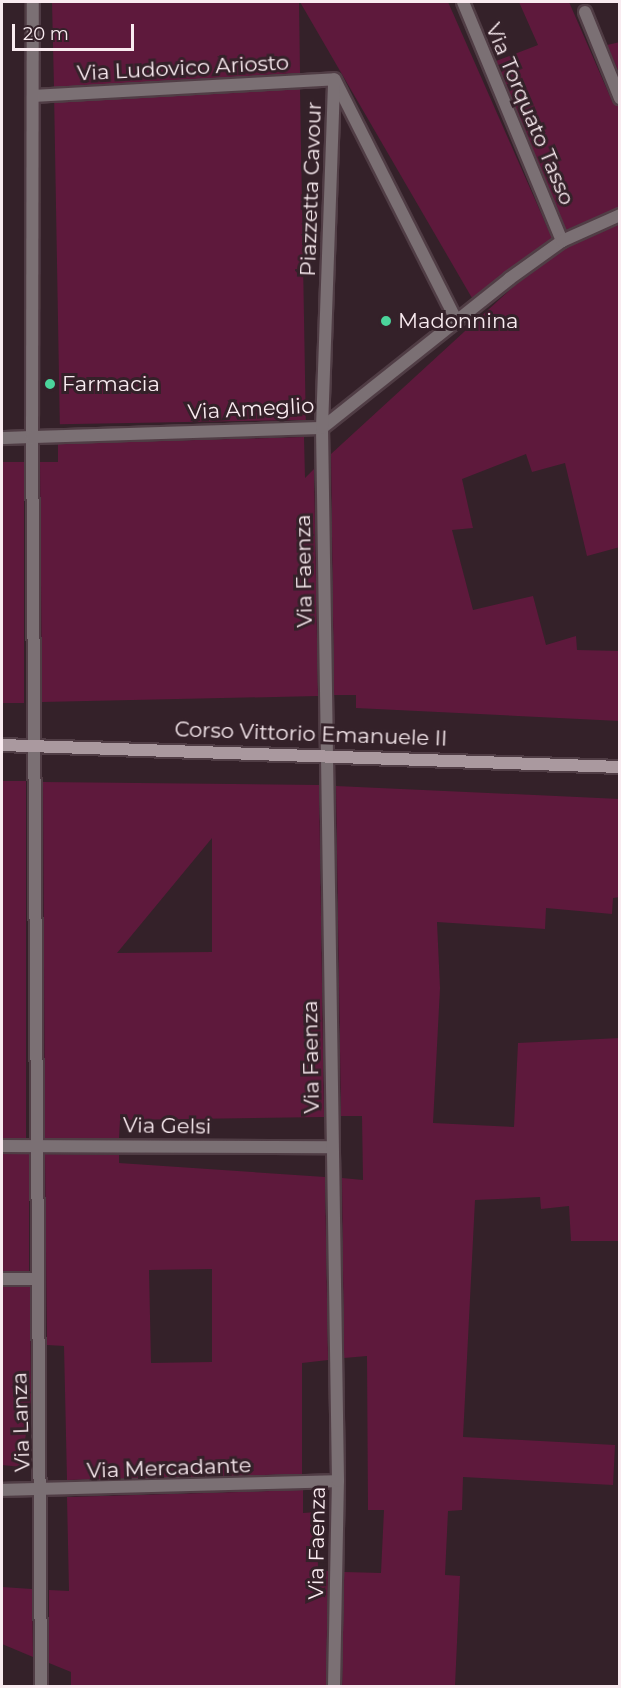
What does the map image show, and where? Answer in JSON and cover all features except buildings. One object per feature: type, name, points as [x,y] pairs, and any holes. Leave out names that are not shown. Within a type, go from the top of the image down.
[{"type":"street","name":"Via Lanza","points":[[33,2],[32,437],[37,744],[34,1145],[43,1492],[41,1686]]},
{"type":"street","name":"Via Torquato Tasso","points":[[463,2],[562,241]]},
{"type":"street","points":[[585,12],[620,98]]},
{"type":"street","name":"Via Ludovico Ariosto","points":[[34,96],[334,79]]},
{"type":"street","name":"Piazzetta Cavour","points":[[334,79],[458,321]]},
{"type":"street","name":"Piazzetta Cavour","points":[[322,428],[334,79]]},
{"type":"street","name":"Via Ameglio","points":[[2,438],[322,428],[562,241],[620,215]]},
{"type":"street","name":"Via Faenza","points":[[322,428],[338,1480],[334,1686]]},
{"type":"street","name":"Corso Vittorio Emanuele II","points":[[2,745],[37,744],[326,754],[620,767]]},
{"type":"street","name":"Via Gelsi","points":[[2,1146],[332,1147]]},
{"type":"street","points":[[2,1279],[36,1279]]},
{"type":"street","name":"Via Mercadante","points":[[2,1490],[43,1492],[338,1480]]},
{"type":"place","name":"Madonnina","points":[[386,321]]},
{"type":"place","name":"Farmacia","points":[[50,384]]}]
